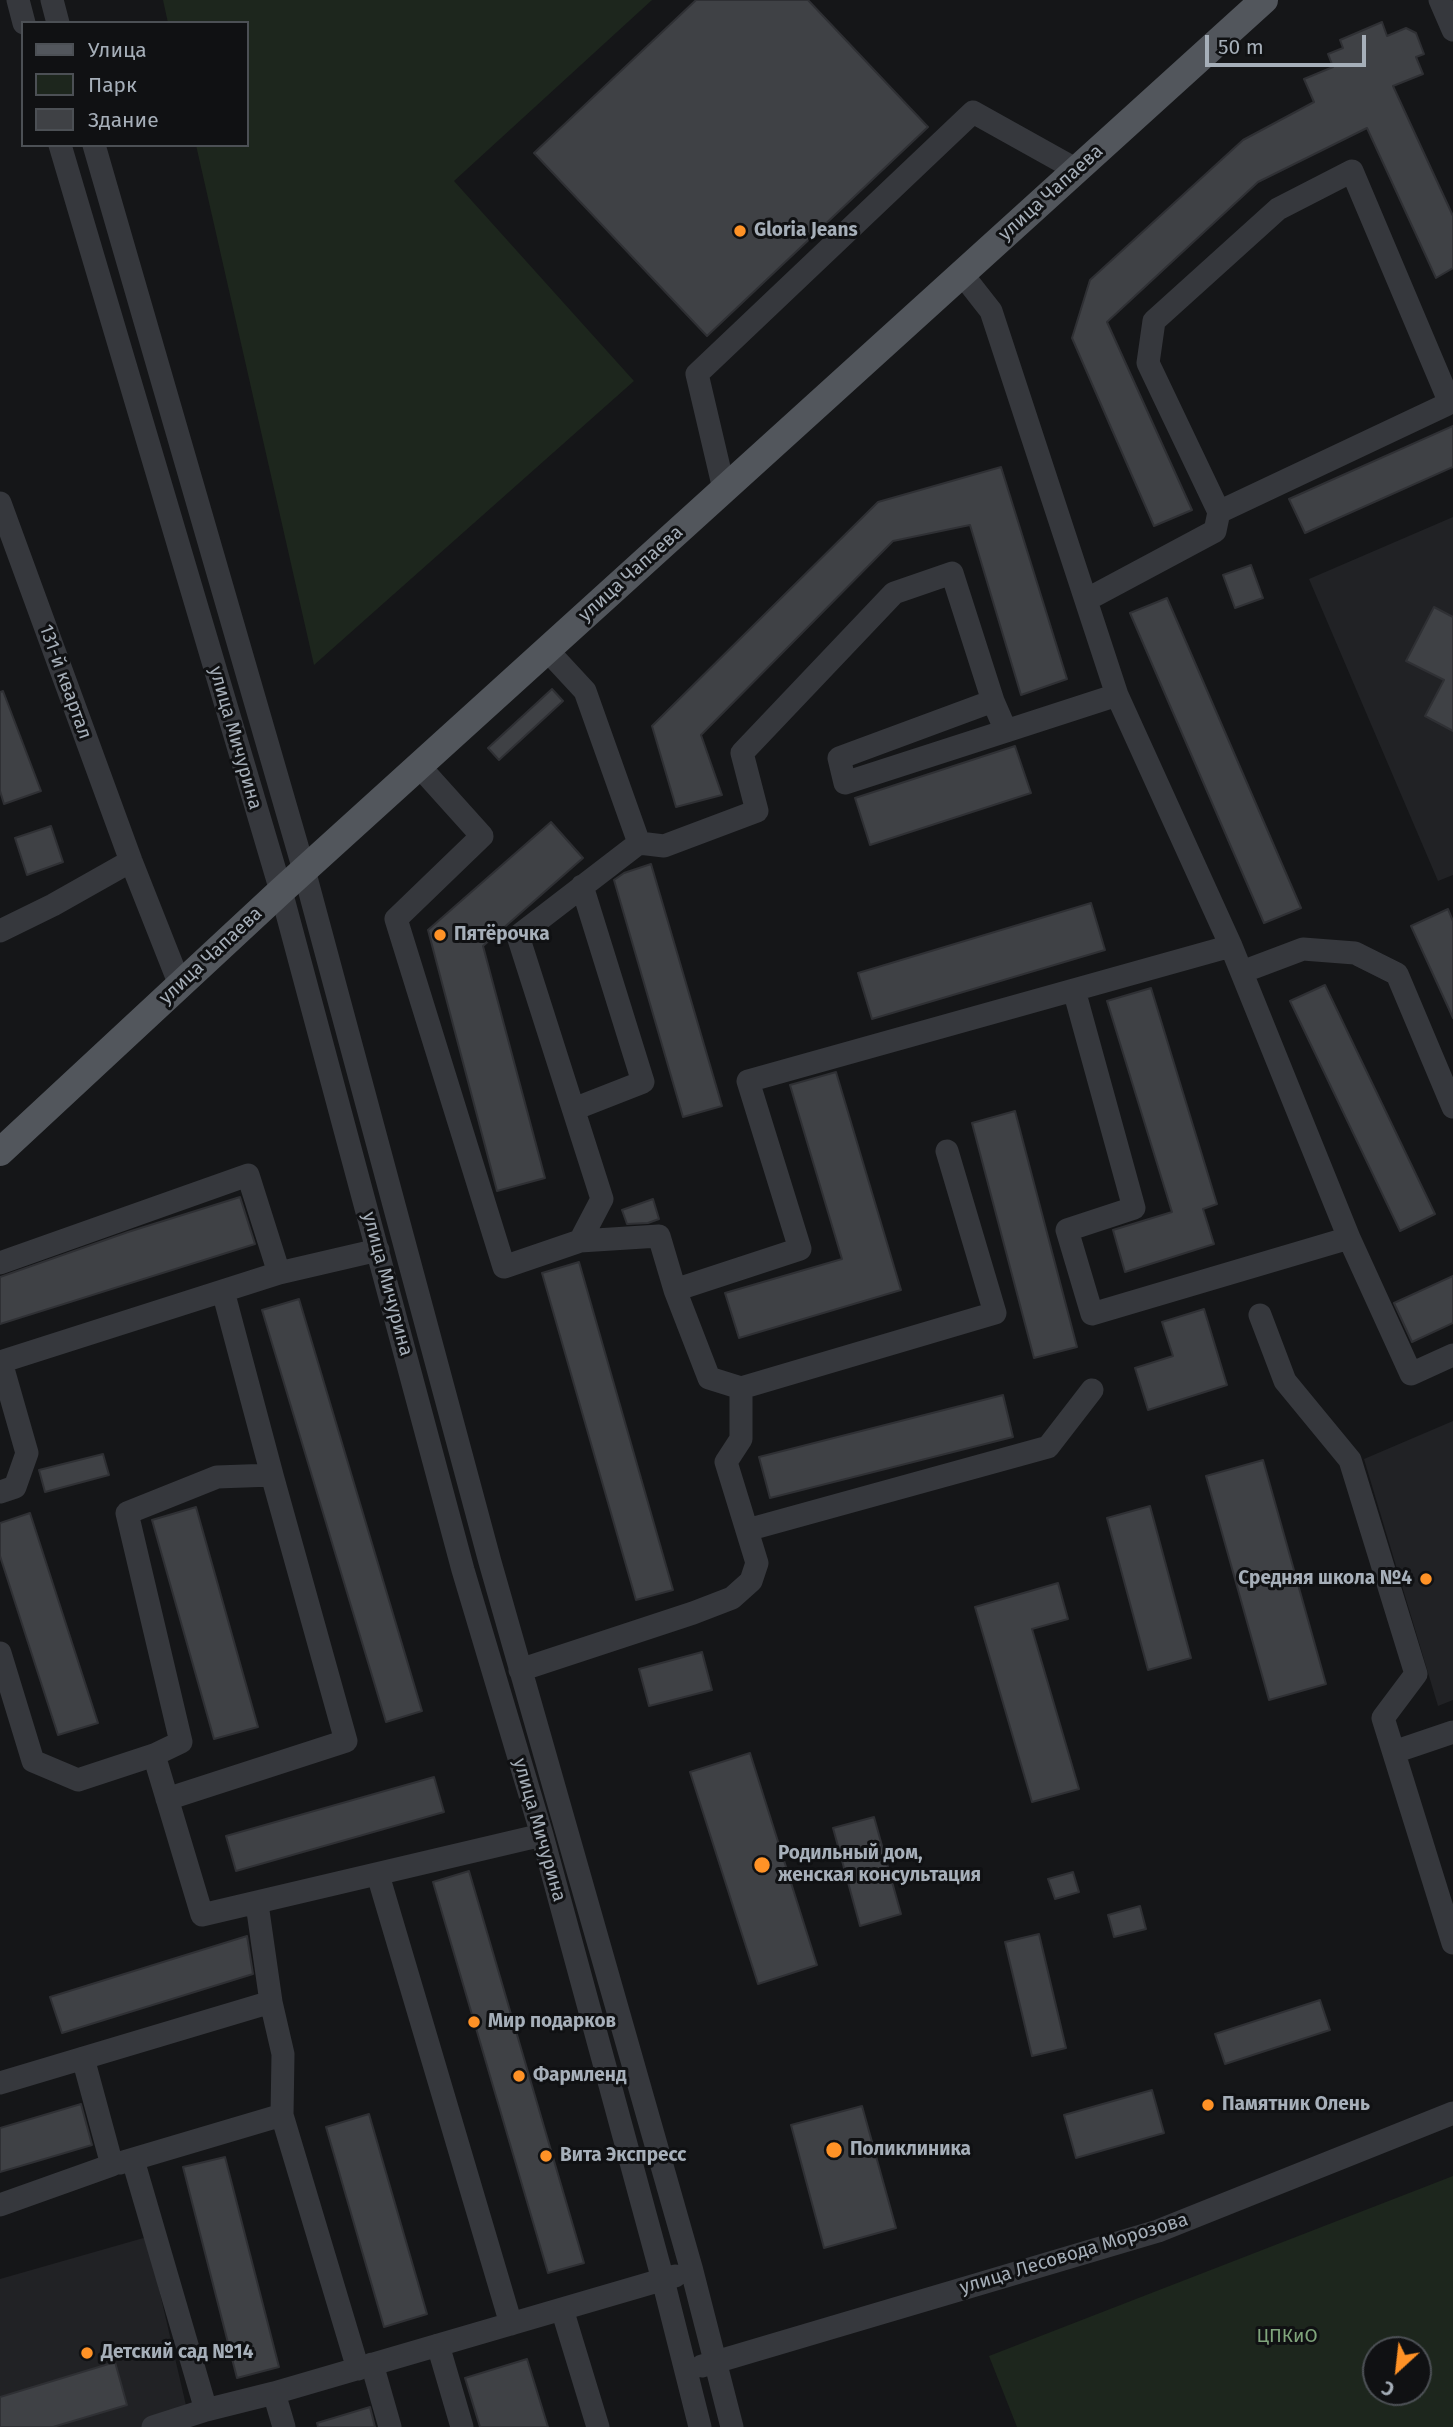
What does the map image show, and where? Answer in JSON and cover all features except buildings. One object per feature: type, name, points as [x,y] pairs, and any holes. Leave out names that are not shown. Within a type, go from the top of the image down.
[{"type":"main road","name":"улица Чапаева","points":[[0,1152],[304,870],[1264,0]]},
{"type":"street","points":[[18,0],[23,21]]},
{"type":"street","points":[[52,0],[57,21]]},
{"type":"street","points":[[1440,0],[1453,30]]},
{"type":"street","points":[[724,489],[697,374],[973,112],[1077,170]]},
{"type":"street","name":"улица Мичурина","points":[[62,147],[281,891],[463,1570],[542,1835],[663,2280],[700,2427]]},
{"type":"street","name":"улица Мичурина","points":[[95,147],[304,870],[520,1670],[692,2271],[732,2427]]},
{"type":"street","points":[[1086,600],[1215,531],[1219,512],[1148,363],[1154,321],[1278,209],[1352,171],[1452,402],[1219,512]]},
{"type":"street","points":[[961,274],[991,311],[1117,695],[1231,946],[1349,1238],[1411,1374],[1453,1355]]},
{"type":"street","name":"131-й квартал","points":[[0,503],[131,860],[180,985]]},
{"type":"street","points":[[580,1241],[602,1199],[518,936],[639,843],[664,846],[757,811],[742,753],[894,593],[952,573],[993,701],[1006,731]]},
{"type":"street","points":[[547,650],[585,691],[639,843]]},
{"type":"street","points":[[993,701],[839,758],[845,783],[1117,695]]},
{"type":"street","points":[[419,766],[482,836],[396,919],[504,1267],[580,1241],[659,1236],[675,1290],[709,1378],[740,1388],[995,1313],[947,1151]]},
{"type":"street","points":[[0,931],[53,905],[131,860]]},
{"type":"street","points":[[574,1109],[643,1082],[582,886]]},
{"type":"street","points":[[675,1290],[800,1249],[747,1081],[1231,946]]},
{"type":"street","points":[[1242,972],[1303,949],[1355,953],[1397,974],[1453,1107]]},
{"type":"street","points":[[1074,990],[1134,1208],[1067,1230],[1092,1314],[1349,1238]]},
{"type":"street","points":[[0,1263],[248,1175],[279,1273]]},
{"type":"street","points":[[0,1492],[15,1487],[27,1453],[1,1362],[279,1273],[378,1250]]},
{"type":"street","points":[[167,1798],[346,1741],[223,1291]]},
{"type":"street","points":[[1260,1315],[1285,1381],[1350,1460],[1416,1674],[1383,1718],[1453,1944]]},
{"type":"street","points":[[520,1670],[693,1614],[732,1598],[751,1581],[757,1563],[726,1462],[741,1438],[740,1388]]},
{"type":"street","points":[[747,1530],[1048,1447],[1092,1390]]},
{"type":"street","points":[[0,1653],[33,1761],[78,1780],[153,1755],[181,1742],[127,1513],[217,1476],[272,1475]]},
{"type":"street","points":[[1394,1752],[1453,1732]]},
{"type":"street","points":[[153,1755],[202,1915],[542,1835]]},
{"type":"street","points":[[378,1875],[511,2324]]},
{"type":"street","points":[[257,1904],[271,2002],[283,2054],[282,2115],[365,2366],[390,2427]]},
{"type":"street","points":[[0,2083],[271,2002]]},
{"type":"street","points":[[83,2059],[122,2162],[206,2410]]},
{"type":"street","name":"улица Лесовода Морозова","points":[[685,2370],[1158,2231],[1453,2113]]},
{"type":"street","points":[[0,2205],[122,2162],[282,2115]]},
{"type":"street","points":[[153,2427],[692,2271]]},
{"type":"street","points":[[562,2309],[598,2427]]},
{"type":"street","points":[[438,2345],[462,2427]]},
{"type":"street","points":[[274,2393],[284,2427]]},
{"type":"shaded area","points":[[1453,517],[1453,875],[1438,881],[1309,579]]},
{"type":"shaded area","name":"Средняя школа №4","points":[[1453,1421],[1453,1700],[1438,1706],[1364,1459]]},
{"type":"shaded area","name":"Детский сад №14","points":[[147,2237],[191,2427],[0,2427],[0,2279]]},
{"type":"green space","points":[[163,0],[652,0],[454,181],[634,381],[314,665],[196,147],[248,147],[248,21],[168,21]]},
{"type":"green space","name":"ЦПКиО","points":[[1453,2176],[1453,2427],[1017,2427],[989,2356]]},
{"type":"place","name":"Gloria Jeans","points":[[740,231]]},
{"type":"place","name":"Пятёрочка","points":[[440,935]]},
{"type":"place","name":"Средняя школа №4","points":[[1426,1579]]},
{"type":"place","name":"Родильный дом, женская консультация","points":[[762,1865]]},
{"type":"place","name":"Мир подарков","points":[[474,2022]]},
{"type":"place","name":"Фармленд","points":[[519,2076]]},
{"type":"place","name":"Памятник Олень","points":[[1208,2105]]},
{"type":"place","name":"Поликлиника","points":[[834,2150]]},
{"type":"place","name":"Вита Экспресс","points":[[546,2156]]},
{"type":"place","name":"Детский сад №14","points":[[87,2353]]}]
